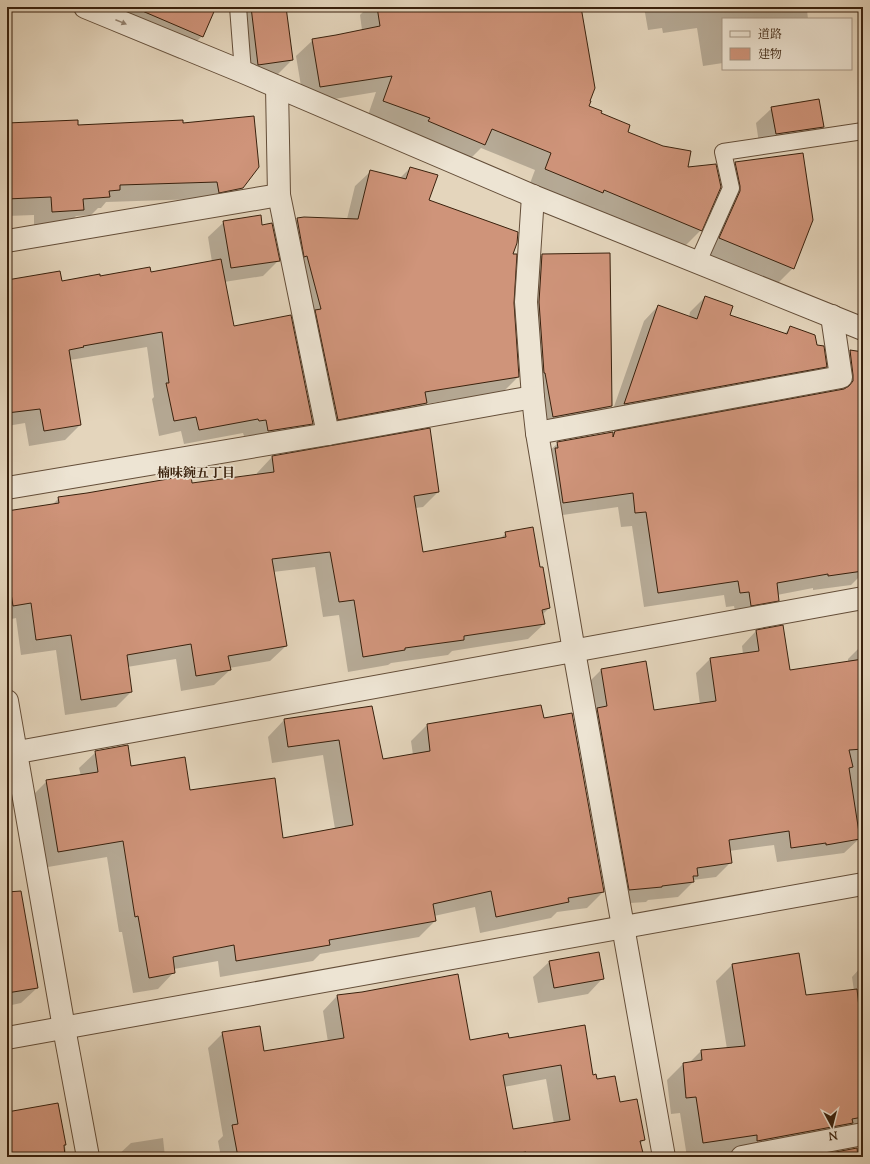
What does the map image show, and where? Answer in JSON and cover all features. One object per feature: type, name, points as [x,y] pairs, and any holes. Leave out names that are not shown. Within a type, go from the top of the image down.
[{"type":"street","points":[[85,7],[243,72],[533,196],[863,329]]},
{"type":"street","points":[[277,87],[279,195],[328,434]]},
{"type":"street","points":[[7,241],[279,195]]},
{"type":"street","points":[[533,196],[526,302],[537,433],[574,651],[664,1157]]},
{"type":"street","points":[[537,433],[841,377],[832,316]]},
{"type":"street","points":[[7,488],[328,434],[533,397]]},
{"type":"street","points":[[12,753],[863,598]]},
{"type":"street","points":[[7,701],[12,753],[88,1157]]},
{"type":"street","points":[[7,1038],[863,884]]},
{"type":"street","points":[[742,1157],[863,1134]]},
{"type":"lane","points":[[238,7],[243,72]]},
{"type":"lane","points":[[698,262],[731,188],[723,152],[863,131]]},
{"type":"building","points":[[133,7],[216,7],[203,37]]},
{"type":"building","points":[[251,7],[286,7],[293,60],[258,65]]},
{"type":"building","points":[[377,7],[581,7],[595,88],[589,106],[602,111],[601,113],[630,125],[628,132],[663,146],[691,151],[688,167],[716,164],[721,187],[702,231],[604,190],[603,193],[545,169],[551,153],[492,129],[485,145],[428,121],[430,118],[383,101],[392,76],[320,87],[312,39],[380,26]]},
{"type":"building","points":[[819,99],[824,127],[776,134],[771,107]]},
{"type":"building","points":[[254,116],[259,167],[243,188],[219,193],[217,182],[120,185],[120,190],[109,191],[110,197],[83,199],[84,210],[52,212],[51,197],[7,199],[7,123],[78,120],[78,125],[183,120],[183,123]]},
{"type":"building","points":[[803,153],[813,220],[794,269],[719,238],[740,191],[735,162]]},
{"type":"building","points":[[410,167],[438,175],[429,200],[518,232],[517,243],[513,254],[517,254],[514,303],[519,377],[425,392],[427,403],[338,420],[315,310],[321,309],[307,256],[304,257],[297,218],[358,219],[370,170],[406,179]]},
{"type":"building","points":[[261,215],[262,225],[272,223],[280,261],[231,268],[223,221]]},
{"type":"building","points":[[610,253],[612,406],[553,417],[544,373],[539,302],[542,254]]},
{"type":"building","points":[[221,259],[234,326],[291,315],[313,424],[268,431],[266,420],[259,421],[258,419],[199,430],[196,417],[174,421],[166,383],[169,383],[162,332],[83,346],[84,347],[69,350],[81,425],[44,431],[40,409],[7,413],[7,280],[60,271],[62,281],[150,267],[151,272]]},
{"type":"building","points":[[705,296],[733,306],[730,315],[787,334],[790,326],[815,335],[817,345],[824,346],[827,367],[624,404],[658,305],[697,319]]},
{"type":"building","points":[[850,350],[863,352],[863,571],[828,576],[828,574],[777,583],[779,601],[751,606],[749,592],[740,593],[738,581],[658,593],[646,512],[635,513],[633,493],[563,503],[555,448],[558,448],[557,442],[613,432],[613,437],[615,431],[844,389],[853,381]]},
{"type":"building","points":[[430,428],[439,492],[414,496],[423,552],[506,537],[505,532],[533,527],[540,567],[543,567],[550,608],[542,610],[545,624],[464,636],[464,640],[405,648],[405,650],[363,657],[354,600],[339,602],[330,552],[272,559],[287,646],[228,656],[231,670],[196,676],[191,644],[127,655],[132,692],[81,700],[71,635],[36,640],[31,603],[13,606],[7,568],[7,511],[59,503],[58,497],[191,475],[192,483],[274,472],[272,456]]},
{"type":"building","points":[[783,625],[790,670],[863,659],[863,749],[849,750],[853,767],[849,768],[860,839],[826,845],[826,843],[791,848],[789,831],[729,840],[732,863],[697,868],[698,876],[693,876],[694,882],[629,890],[597,708],[607,706],[601,669],[646,661],[654,710],[716,701],[710,658],[759,651],[756,630]]},
{"type":"building","points":[[541,705],[544,718],[572,713],[604,892],[568,898],[569,902],[496,917],[491,891],[433,904],[436,921],[329,940],[330,945],[236,961],[234,945],[173,957],[175,973],[149,978],[138,916],[135,917],[123,841],[58,852],[46,780],[98,772],[95,751],[128,745],[131,766],[185,757],[190,790],[275,778],[283,838],[353,825],[339,740],[288,747],[284,719],[372,706],[383,759],[430,751],[427,724]]},
{"type":"building","points":[[21,891],[38,988],[7,993],[7,892]]},
{"type":"building","points":[[599,952],[604,979],[554,988],[549,961]]},
{"type":"building","points":[[799,953],[806,995],[857,989],[863,1045],[863,1117],[852,1119],[853,1123],[757,1141],[757,1135],[703,1143],[696,1097],[686,1098],[683,1063],[702,1060],[701,1050],[745,1046],[732,964]]},
{"type":"building","points":[[458,974],[470,1040],[508,1033],[509,1038],[585,1025],[593,1075],[596,1074],[597,1079],[615,1076],[620,1102],[637,1099],[645,1140],[640,1141],[644,1157],[527,1157],[526,1152],[495,1157],[238,1157],[232,1125],[238,1124],[222,1032],[260,1026],[264,1051],[344,1038],[337,995],[362,992]],"holes":[[[561,1065],[570,1120],[513,1129],[503,1075]]]},
{"type":"building","points":[[58,1103],[66,1145],[64,1145],[65,1157],[7,1157],[7,1112]]},
{"type":"building","points":[[857,1148],[858,1157],[809,1157]]},
{"type":"district","name":"楠味鋺五丁目","points":[[196,472]]}]
